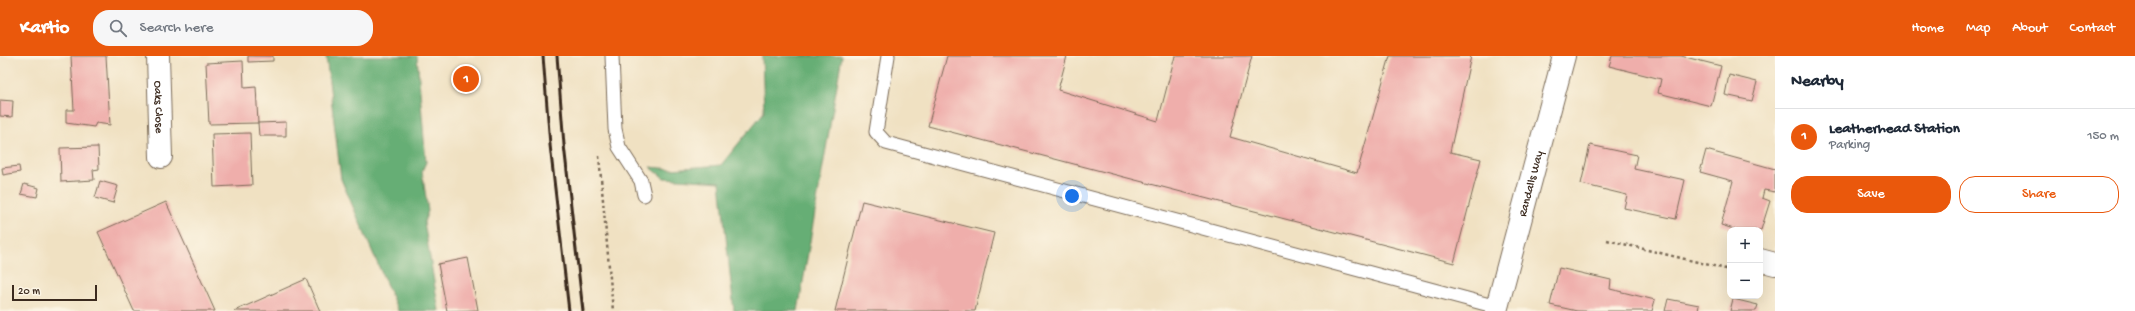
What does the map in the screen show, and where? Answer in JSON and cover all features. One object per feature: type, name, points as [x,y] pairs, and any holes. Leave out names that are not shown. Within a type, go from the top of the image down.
[{"type":"street","name":"Oaks Close","points":[[158,56],[161,157]]},
{"type":"street","name":"Randalls Way","points":[[1496,309],[1564,56]]},
{"type":"street","points":[[1763,261],[1775,264]]},
{"type":"lane","points":[[612,56],[615,129],[619,147],[642,181],[644,195]]},
{"type":"lane","points":[[888,56],[876,132],[886,143],[1496,309]]},
{"type":"path","points":[[613,311],[598,153],[615,129]]},
{"type":"path","points":[[1607,240],[1727,269]]},
{"type":"green space","points":[[326,56],[417,56],[426,162],[422,171],[428,211],[424,222],[439,311],[398,311],[341,179]]},
{"type":"green space","points":[[762,56],[842,56],[798,311],[734,311],[720,182],[664,178],[650,167],[672,169],[721,165],[764,112]]},
{"type":"building","points":[[71,56],[106,56],[110,125],[96,123],[94,127],[66,123],[66,110],[74,110]]},
{"type":"building","points":[[248,56],[273,56],[273,61],[248,62]]},
{"type":"building","points":[[947,56],[1067,56],[1058,90],[1158,121],[1175,56],[1252,56],[1230,137],[1357,173],[1390,56],[1471,56],[1450,152],[1481,159],[1454,263],[928,126]]},
{"type":"building","points":[[1612,56],[1681,56],[1721,66],[1711,106],[1658,93],[1661,79],[1609,66]]},
{"type":"building","points":[[243,61],[244,88],[256,87],[258,123],[209,124],[206,63]]},
{"type":"building","points":[[1729,75],[1757,82],[1752,101],[1725,95]]},
{"type":"building","points":[[0,100],[13,101],[12,117],[0,116]]},
{"type":"building","points":[[286,122],[286,136],[259,136],[258,123]]},
{"type":"building","points":[[250,133],[252,185],[214,187],[212,134]]},
{"type":"building","points":[[1590,145],[1637,155],[1634,169],[1685,180],[1676,219],[1624,208],[1627,195],[1581,184]]},
{"type":"building","points":[[98,147],[99,169],[93,170],[94,180],[61,182],[60,148]]},
{"type":"building","points":[[1706,150],[1775,169],[1775,192],[1764,190],[1762,198],[1770,201],[1762,227],[1727,227],[1721,225],[1733,181],[1700,172]]},
{"type":"building","points":[[19,166],[20,172],[3,175],[2,168]]},
{"type":"building","points":[[100,181],[118,186],[113,203],[95,198]]},
{"type":"building","points":[[24,184],[39,188],[37,197],[21,194]]},
{"type":"building","points":[[862,201],[994,233],[975,311],[835,311]]},
{"type":"building","points":[[166,202],[215,311],[134,311],[98,232]]},
{"type":"building","points":[[468,258],[478,310],[447,311],[438,264]]},
{"type":"building","points":[[1559,268],[1611,280],[1610,289],[1655,300],[1652,311],[1577,311],[1550,305]]},
{"type":"building","points":[[306,279],[320,311],[234,311],[248,305]]},
{"type":"building","points":[[1668,299],[1699,305],[1698,311],[1665,311]]},
{"type":"building","points":[[1733,299],[1758,305],[1756,311],[1730,311]]},
{"type":"railway","points":[[543,56],[550,145],[569,311]]},
{"type":"railway","points":[[557,56],[564,145],[583,311]]},
{"type":"place","name":"Leatherhead Station","points":[[466,79]]}]
